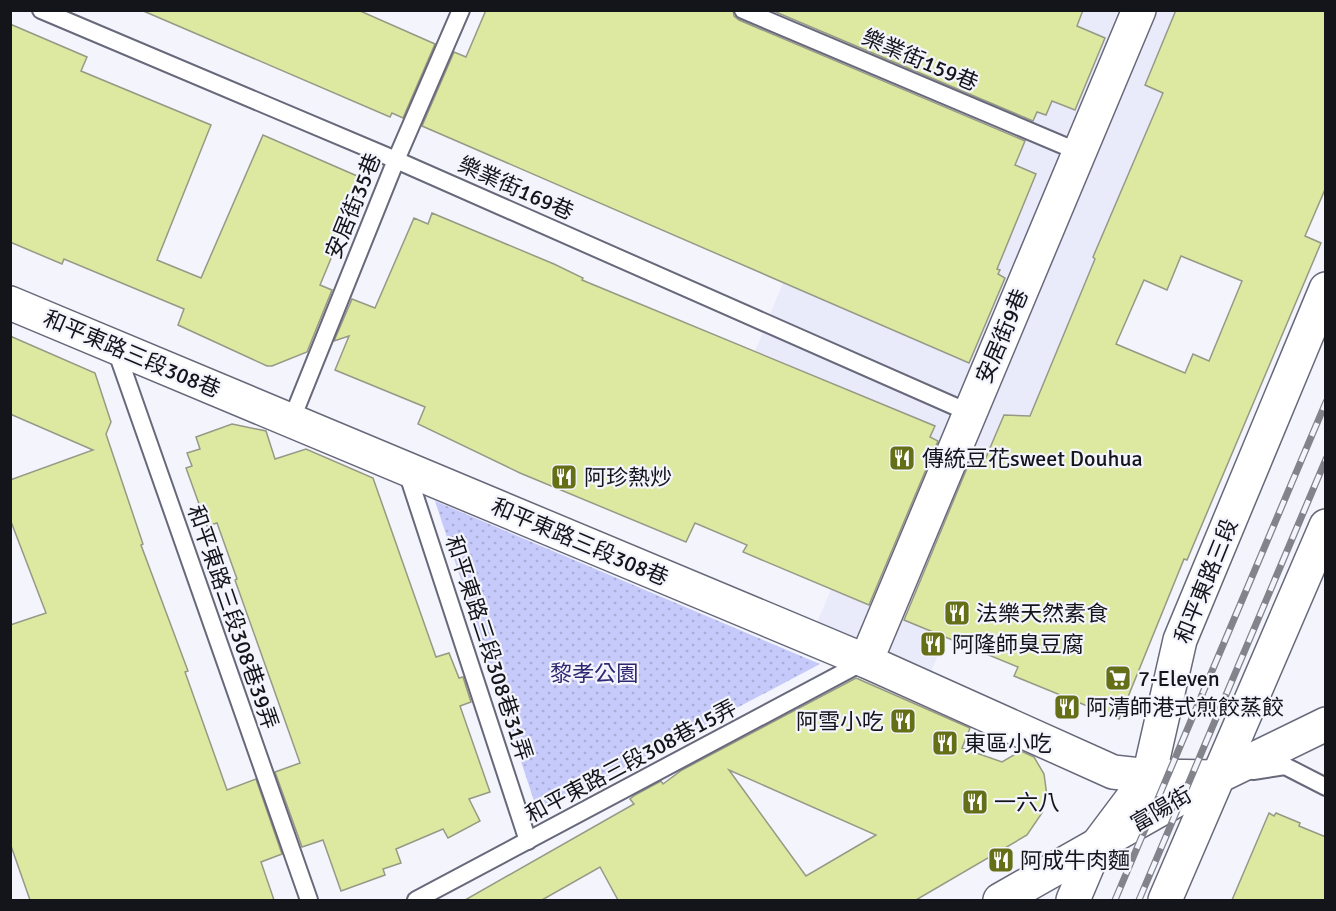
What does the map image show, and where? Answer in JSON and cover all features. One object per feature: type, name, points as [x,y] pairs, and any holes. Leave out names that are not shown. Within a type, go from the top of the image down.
[{"type":"street","name":"安居街9巷","points":[[866,661],[1139,10]]},
{"type":"street","name":"和平東路三段","points":[[1073,900],[1095,848],[1149,776],[1180,640],[1326,289]]},
{"type":"street","name":"和平東路三段308巷","points":[[10,303],[866,661],[1113,772],[1149,776],[1217,777]]},
{"type":"street","points":[[1165,900],[1217,777],[1317,571],[1326,526]]},
{"type":"street","name":"富陽街","points":[[1000,900],[1217,777],[1326,724]]},
{"type":"lane","name":"樂業街169巷","points":[[40,10],[396,160],[970,413]]},
{"type":"lane","name":"安居街35巷","points":[[291,421],[396,160],[461,10]]},
{"type":"lane","name":"樂業街159巷","points":[[743,10],[1079,152]]},
{"type":"lane","name":"和平東路三段308巷39弄","points":[[115,348],[309,900]]},
{"type":"lane","name":"和平東路三段308巷31弄","points":[[406,469],[528,841]]},
{"type":"lane","name":"和平東路三段308巷15弄","points":[[416,900],[866,661]]},
{"type":"lane","points":[[1217,777],[1285,766],[1326,787]]},
{"type":"shaded area","points":[[894,11],[1212,11],[930,674],[816,625],[890,450],[740,388]]},
{"type":"green space","name":"黎孝公園","points":[[435,501],[820,664],[538,813]]},
{"type":"building","points":[[141,10],[358,10],[435,44],[403,118],[392,113],[390,117]]},
{"type":"building","points":[[486,10],[733,10],[734,16],[739,20],[1025,141],[1015,165],[1036,174],[997,269],[1000,270],[998,274],[1005,278],[969,363],[422,126],[454,52],[466,57]]},
{"type":"building","points":[[771,10],[1083,10],[1077,26],[1105,38],[1075,110],[1052,101],[1046,115],[1037,112],[1033,121]]},
{"type":"building","points":[[1176,10],[1326,10],[1326,187],[1305,236],[1321,243],[1187,560],[1184,559],[1119,719],[1014,676],[1018,667],[904,620],[972,456],[984,462],[1004,415],[1030,416],[1095,259],[1093,257],[1163,93],[1145,85]],"holes":[[[1181,256],[1242,281],[1209,361],[1193,354],[1185,373],[1116,344],[1144,280],[1167,290]]]},
{"type":"building","points":[[10,24],[87,57],[81,71],[211,125],[157,260],[201,278],[263,135],[364,179],[320,285],[332,290],[307,352],[267,366],[178,325],[184,309],[64,259],[62,264],[10,242]]},
{"type":"building","points":[[432,213],[554,264],[583,278],[582,280],[935,426],[930,437],[938,441],[869,605],[743,552],[747,545],[695,523],[686,542],[520,473],[418,424],[425,407],[335,370],[349,336],[334,341],[352,299],[375,308],[414,218],[428,224]]},
{"type":"building","points":[[10,336],[95,373],[111,422],[106,434],[143,544],[141,545],[188,671],[185,672],[227,790],[256,779],[282,854],[261,862],[274,900],[30,900],[10,843],[10,625],[46,613],[10,519],[10,480],[93,450],[10,414]]},
{"type":"building","points":[[232,424],[266,431],[275,459],[306,449],[373,478],[436,657],[449,653],[459,678],[463,677],[471,702],[460,706],[490,792],[469,799],[480,821],[448,838],[443,829],[396,849],[401,863],[383,869],[385,875],[341,891],[323,840],[302,847],[275,772],[300,763],[217,523],[207,526],[186,468],[192,466],[187,453],[200,449],[196,437]]},
{"type":"building","points":[[856,678],[970,728],[962,748],[1002,762],[1021,751],[1034,757],[1044,774],[1047,796],[1042,813],[1027,835],[916,900],[618,900],[600,867],[542,900],[465,900],[634,804],[630,799],[635,795],[661,781],[663,784],[682,770]],"holes":[[[729,770],[876,835],[806,876]]]},
{"type":"building","points":[[1269,813],[1274,816],[1276,813],[1300,823],[1299,826],[1326,837],[1326,900],[1232,900]]},
{"type":"railway","points":[[1115,900],[1326,402]]},
{"type":"railway","points":[[1139,900],[1326,459]]},
{"type":"place","name":"傳統豆花sweet Douhua","points":[[902,458]]},
{"type":"place","name":"阿珍熱炒","points":[[564,477]]},
{"type":"place","name":"法樂天然素食","points":[[957,613]]},
{"type":"place","name":"阿隆師臭豆腐","points":[[933,644]]},
{"type":"place","name":"7-Eleven","points":[[1118,678]]},
{"type":"place","name":"阿清師港式煎餃蒸餃","points":[[1067,707]]},
{"type":"place","name":"阿雪小吃","points":[[903,721]]},
{"type":"place","name":"東區小吃","points":[[945,743]]},
{"type":"place","name":"一六八","points":[[975,802]]},
{"type":"place","name":"阿成牛肉麵","points":[[1001,860]]}]
